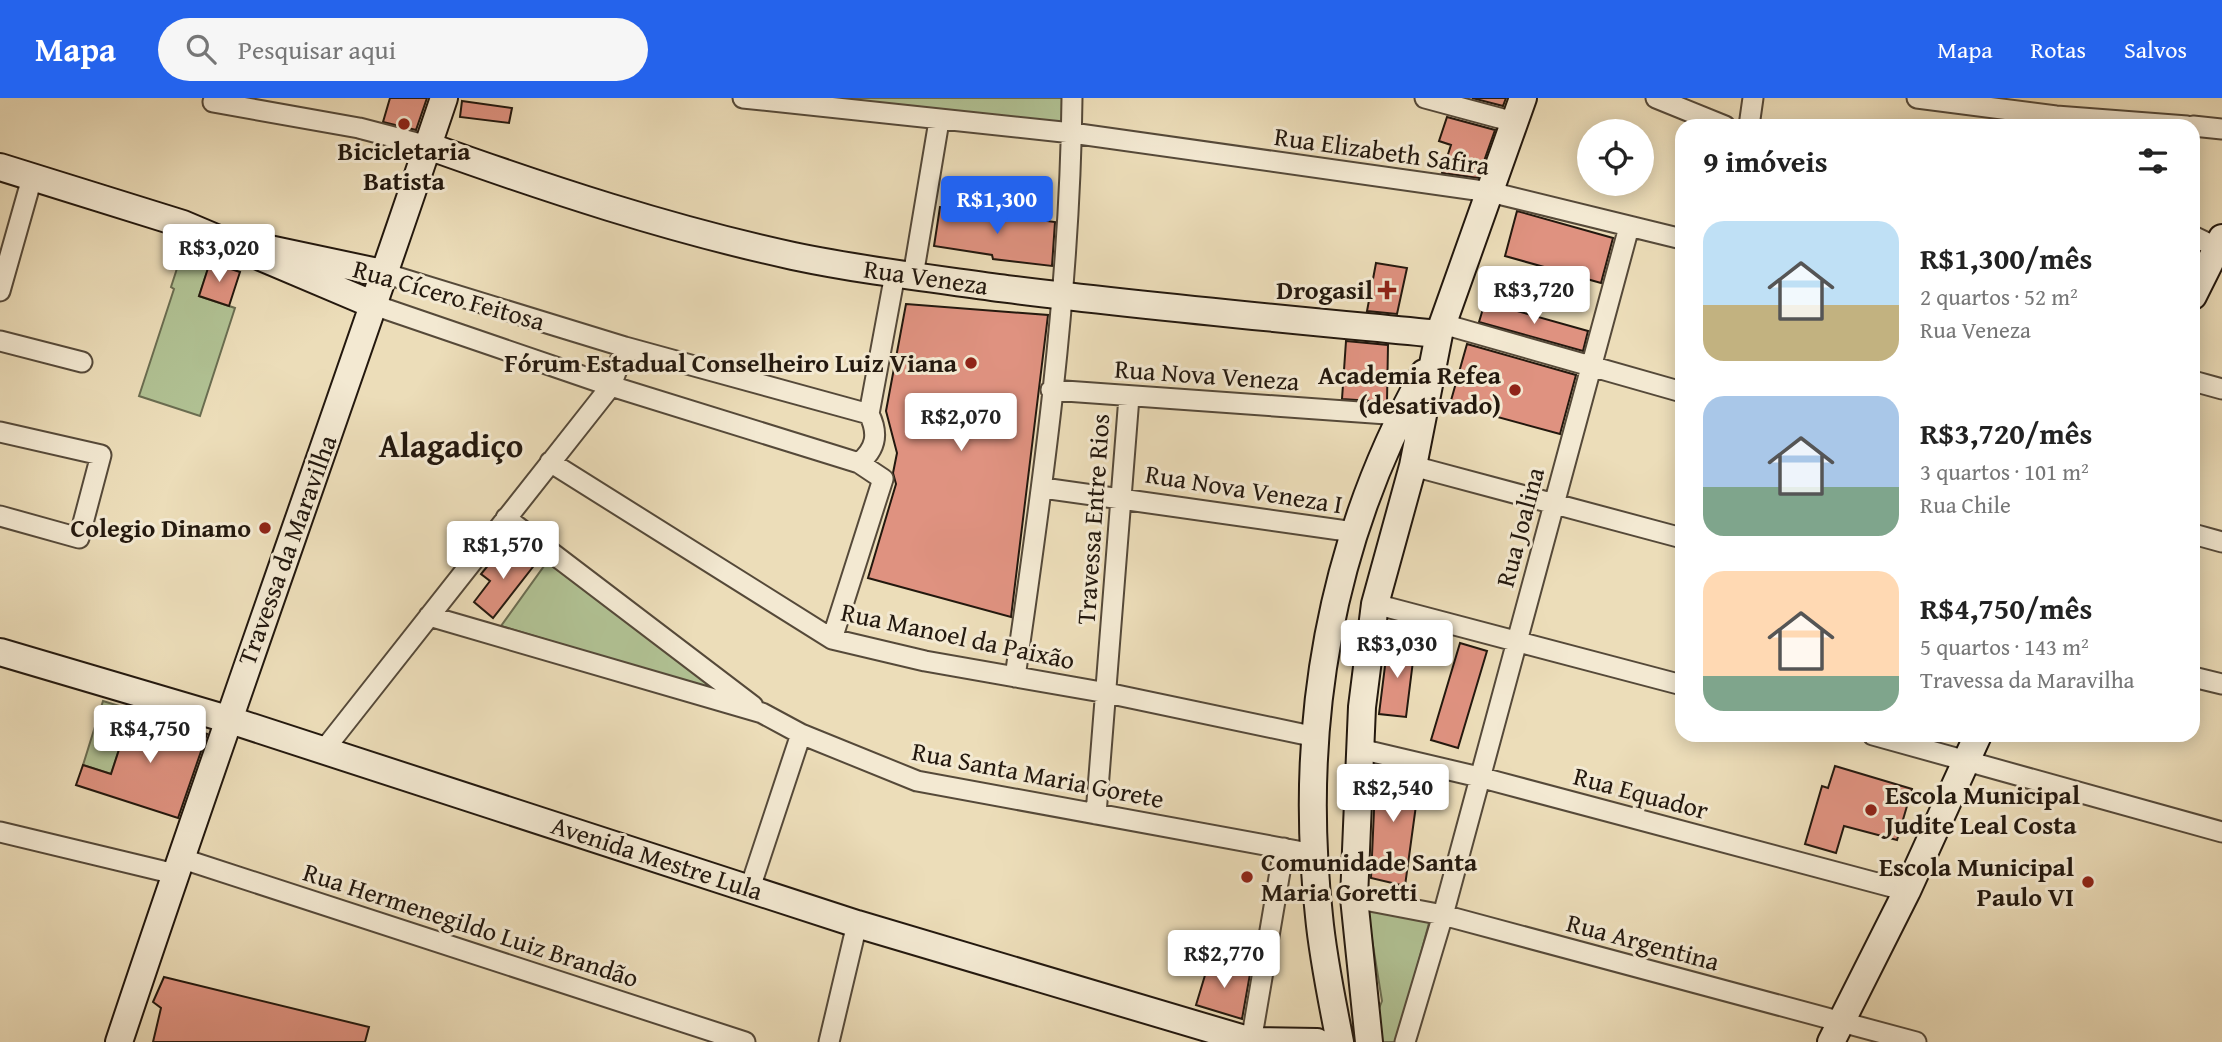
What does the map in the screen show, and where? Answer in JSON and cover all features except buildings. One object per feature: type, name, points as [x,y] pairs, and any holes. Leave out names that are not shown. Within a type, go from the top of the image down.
[{"type":"street","name":"Travessa da Maravilha","points":[[119,1042],[227,719],[387,274],[444,98]]},
{"type":"street","name":"Rua Elizabeth Safira","points":[[743,98],[939,121],[1072,133],[1490,192],[1675,237]]},
{"type":"street","points":[[1016,677],[1043,488],[1062,296],[1072,98]]},
{"type":"street","points":[[1340,1042],[1326,970],[1314,854],[1316,737],[1324,651],[1335,596],[1358,522],[1401,415],[1438,339],[1518,110],[1425,98]]},
{"type":"street","points":[[1656,98],[1708,119]]},
{"type":"street","points":[[1750,119],[1753,98]]},
{"type":"street","points":[[1917,98],[2095,119]]},
{"type":"street","points":[[213,102],[359,128],[428,146]]},
{"type":"street","points":[[832,639],[883,479],[859,463],[872,453],[875,441],[876,428],[869,414],[939,121]]},
{"type":"street","points":[[2200,127],[2222,129]]},
{"type":"street","name":"Rua Veneza","points":[[428,146],[526,181],[719,239],[904,275],[1138,306],[1438,339]]},
{"type":"street","name":"Rua Cícero Feitosa","points":[[0,167],[183,224],[229,242],[288,271],[374,305],[611,386],[859,463]]},
{"type":"street","points":[[0,291],[32,178]]},
{"type":"street","name":"Rua Joalina","points":[[1405,1042],[1443,915],[1629,227]]},
{"type":"street","points":[[2200,236],[2220,241],[2200,282]]},
{"type":"street","name":"Rua Cícero Feitosa","points":[[229,242],[292,252],[387,274],[625,347],[869,414]]},
{"type":"street","points":[[1438,339],[1591,366],[1675,390]]},
{"type":"street","points":[[1369,1042],[1354,898],[1360,749],[1375,604],[1413,466],[1438,339]]},
{"type":"street","points":[[0,341],[82,362]]},
{"type":"street","points":[[323,751],[611,386],[625,347]]},
{"type":"street","points":[[2200,383],[2222,389]]},
{"type":"street","name":"Rua Nova Veneza","points":[[1051,390],[1401,415]]},
{"type":"street","name":"Travessa Entre Rios","points":[[1096,814],[1129,397]]},
{"type":"street","points":[[0,432],[101,455],[79,538],[0,516]]},
{"type":"street","name":"Rua Manoel da Paixão","points":[[550,462],[832,639],[925,661],[1107,694],[1316,737]]},
{"type":"street","points":[[1413,466],[1675,536]]},
{"type":"street","name":"Rua Nova Veneza I","points":[[1043,488],[1358,522]]},
{"type":"street","points":[[1358,522],[1383,510],[1392,519],[1394,533]]},
{"type":"street","name":"Rua Santa Maria Gorete","points":[[506,518],[762,713],[801,734],[917,781],[1314,854]]},
{"type":"street","points":[[2200,536],[2222,542]]},
{"type":"street","points":[[1375,604],[1675,683]]},
{"type":"street","name":"Rua Santa Maria Gorete","points":[[429,616],[762,713]]},
{"type":"street","name":"Avenida Mestre Lula","points":[[0,652],[227,719],[857,924],[1251,1041],[1317,1042]]},
{"type":"street","points":[[2200,679],[2222,684]]},
{"type":"street","points":[[750,888],[801,734]]},
{"type":"street","points":[[1899,742],[2222,832]]},
{"type":"street","points":[[1836,1032],[1907,891],[1975,742]]},
{"type":"street","name":"Rua Equador","points":[[1360,749],[1479,777],[1907,891]]},
{"type":"street","points":[[1313,804],[1319,813],[1335,817],[1346,815],[1358,803]]},
{"type":"street","name":"Rua Hermenegildo Luiz Brandão","points":[[0,832],[177,866],[745,1042]]},
{"type":"street","points":[[1251,1041],[1284,848]]},
{"type":"street","name":"Rua Argentina","points":[[1354,898],[1443,915],[1836,1032],[1916,1042]]},
{"type":"street","points":[[829,1042],[857,924]]},
{"type":"green space","points":[[788,98],[1079,98],[1076,126]]},
{"type":"green space","points":[[182,253],[210,263],[199,296],[235,308],[200,416],[139,396],[174,289],[171,287]]},
{"type":"green space","points":[[547,562],[722,693],[501,626]]},
{"type":"green space","points":[[103,701],[132,710],[111,774],[83,765]]},
{"type":"green space","points":[[1365,903],[1428,918],[1429,923],[1397,1042],[1380,1042],[1376,1016],[1382,1001],[1370,927],[1364,915]]},
{"type":"place","name":"Bicicletaria Batista","points":[[404,124]]},
{"type":"place","name":"Drogasil","points":[[1387,290]]},
{"type":"place","name":"Fórum Estadual Conselheiro Luiz Viana","points":[[971,363]]},
{"type":"place","name":"Academia Refea (desativado)","points":[[1515,390]]},
{"type":"place","name":"Colegio Dinamo","points":[[265,528]]},
{"type":"place","name":"Escola Municipal Judite Leal Costa","points":[[1871,810]]},
{"type":"place","name":"Comunidade Santa Maria Goretti","points":[[1247,877]]},
{"type":"place","name":"Escola Municipal Paulo VI","points":[[2088,882]]},
{"type":"district","name":"Alagadiço","points":[[451,445]]}]
